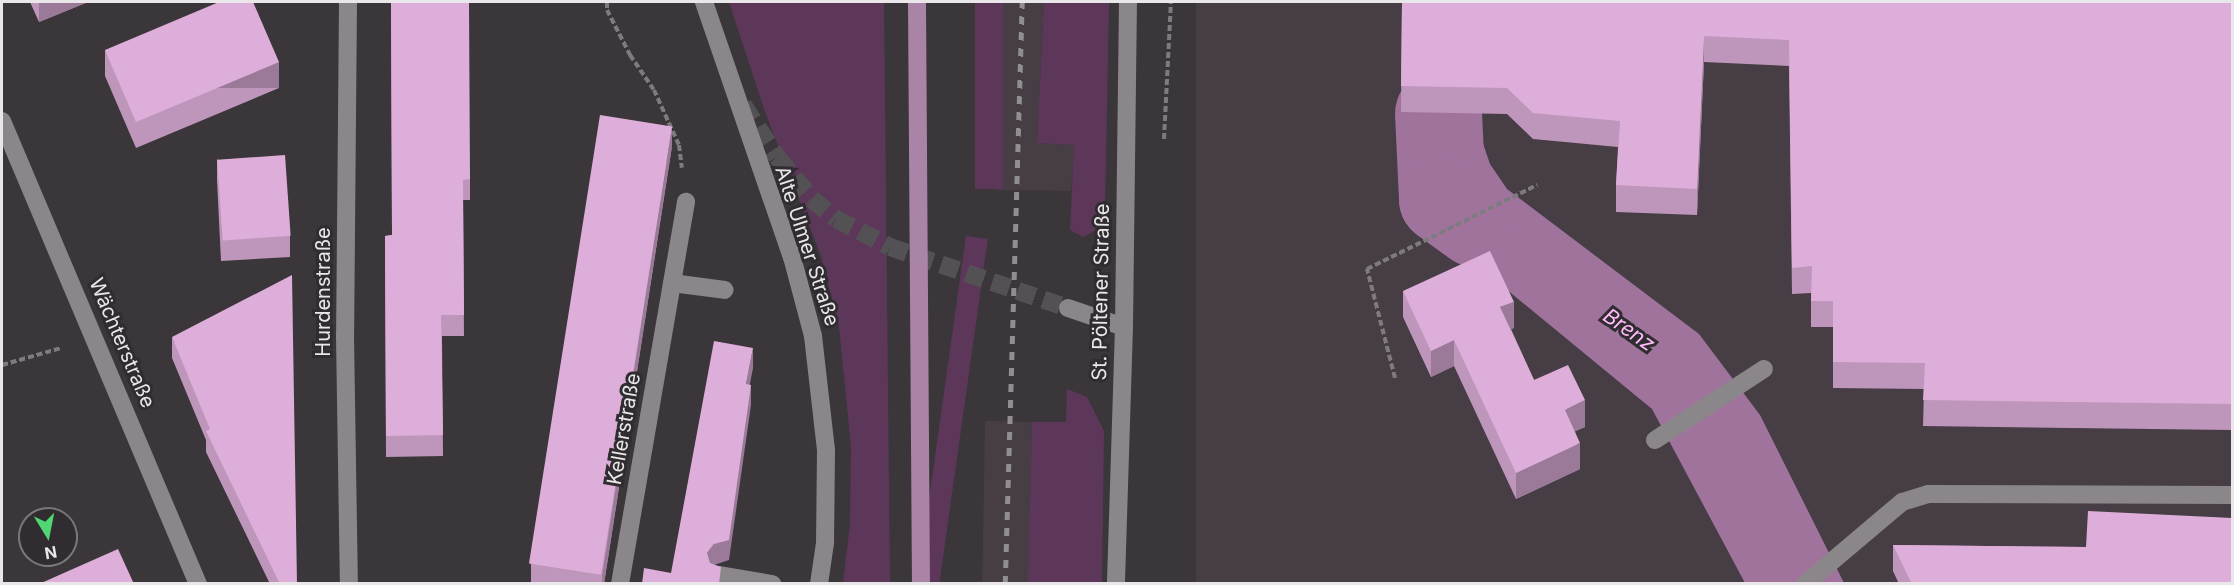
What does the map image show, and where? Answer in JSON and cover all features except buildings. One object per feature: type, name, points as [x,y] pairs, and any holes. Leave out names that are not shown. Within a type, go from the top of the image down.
[{"type":"main road","points":[[917,2],[921,584]]},
{"type":"street","name":"Hurdenstraße","points":[[348,2],[345,336],[348,584]]},
{"type":"street","name":"Alte Ulmer Straße","points":[[704,2],[792,257],[813,336],[826,450],[825,543],[819,584]]},
{"type":"street","name":"St. Pöltener Straße","points":[[1116,584],[1124,327],[1128,2]]},
{"type":"street","name":"Wächterstraße","points":[[2,121],[198,584]]},
{"type":"street","name":"Kellerstraße","points":[[620,584],[686,202]]},
{"type":"street","points":[[672,283],[725,291]]},
{"type":"street","points":[[1068,308],[1124,327]]},
{"type":"street","points":[[1655,440],[1764,369]]},
{"type":"street","points":[[1805,584],[1902,502],[1928,494],[2232,495]]},
{"type":"street","points":[[718,575],[772,584]]},
{"type":"path","points":[[607,2],[607,10],[625,46],[654,90],[679,145],[686,202]]},
{"type":"path","points":[[1395,378],[1367,269],[1537,185]]},
{"type":"path","points":[[2,365],[62,348]]},
{"type":"shaded area","points":[[729,2],[884,2],[890,583],[843,583],[850,524],[851,447],[839,327],[821,256],[765,112]]},
{"type":"shaded area","points":[[975,2],[1003,2],[1003,189],[975,189]]},
{"type":"shaded area","points":[[1003,2],[1044,2],[1037,143],[1075,145],[1071,191],[997,190]]},
{"type":"shaded area","points":[[1044,2],[1109,2],[1105,210],[1097,230],[1083,237],[1070,230],[1074,145],[1037,143]]},
{"type":"shaded area","points":[[1196,2],[2232,2],[2232,584],[1196,584]]},
{"type":"shaded area","points":[[966,236],[988,239],[939,583],[918,580]]},
{"type":"shaded area","points":[[1067,389],[1087,397],[1104,431],[1102,583],[1028,583],[1032,422],[1066,422]]},
{"type":"shaded area","points":[[985,421],[1032,422],[1029,584],[982,584]]},
{"type":"water","points":[[1408,119],[1475,120],[1490,164],[1507,189],[1699,334],[1760,415],[1844,583],[1745,583],[1652,409],[1472,261],[1432,200],[1406,144]]},
{"type":"waterway","name":"Brenz","points":[[1438,113],[1442,199],[1475,223]]},
{"type":"tunnel","points":[[743,105],[777,157],[812,199],[836,219],[890,247],[1068,308]]},
{"type":"railway","points":[[1005,584],[1022,2]]}]
